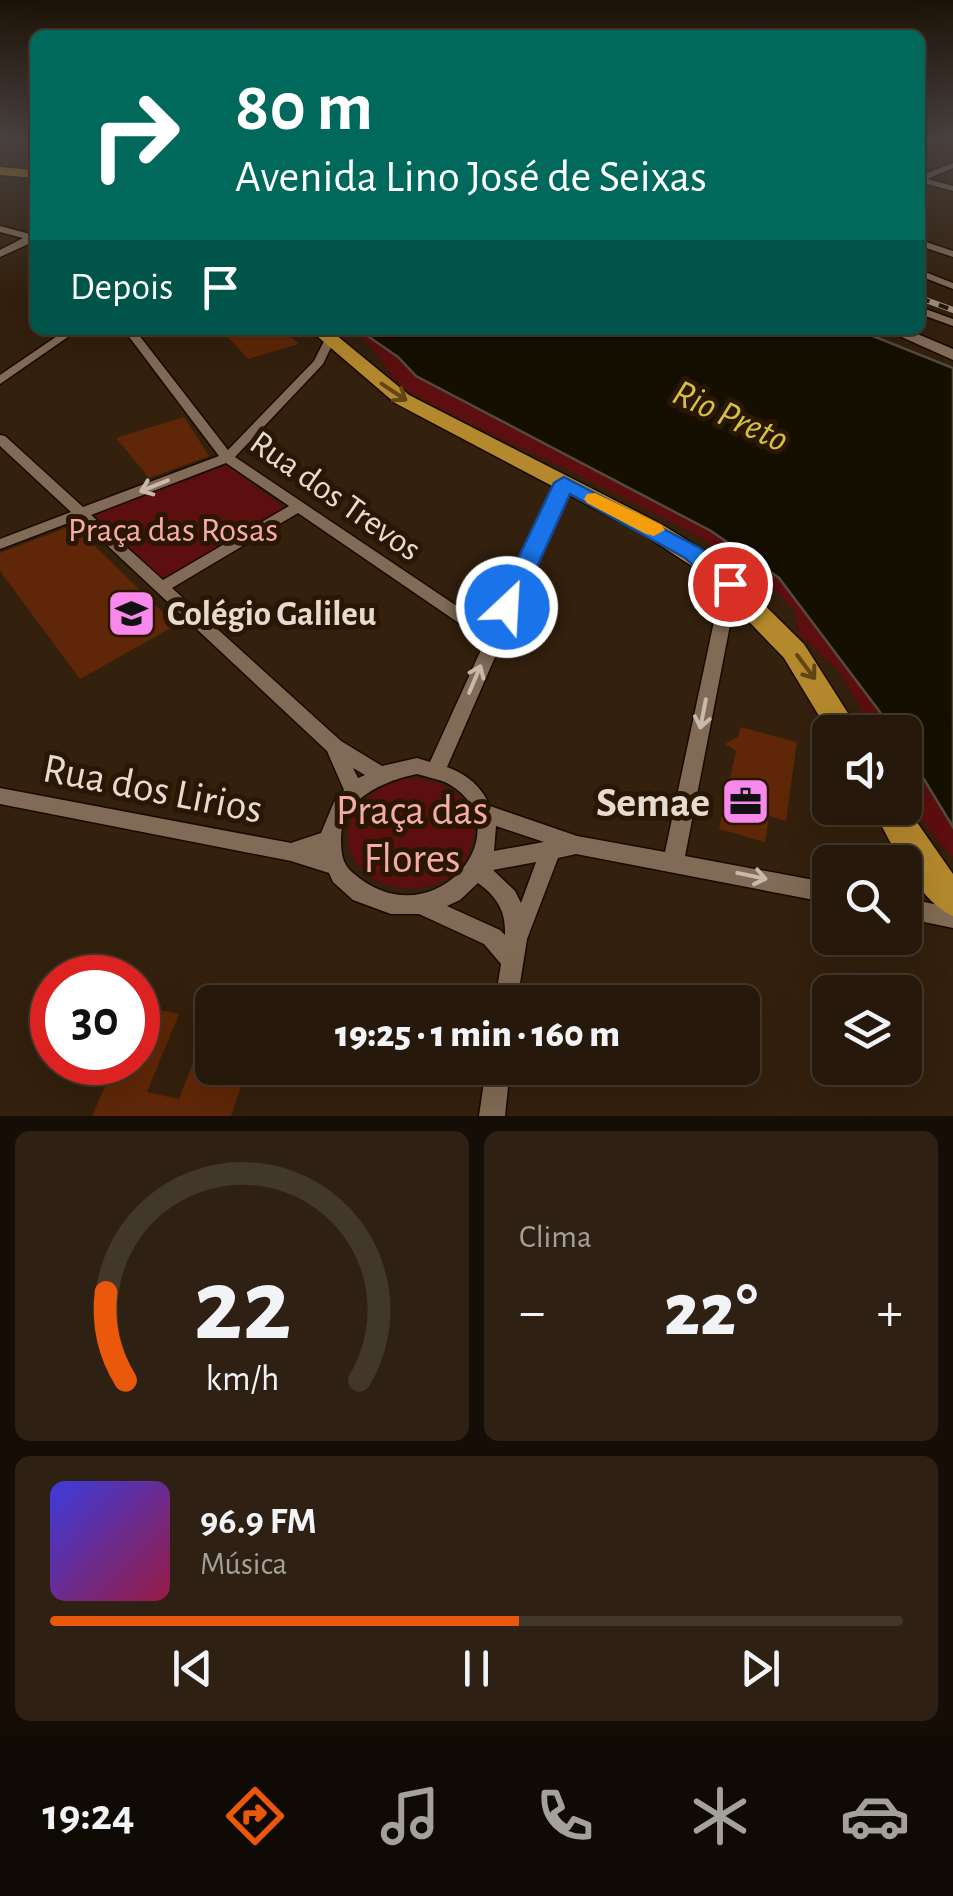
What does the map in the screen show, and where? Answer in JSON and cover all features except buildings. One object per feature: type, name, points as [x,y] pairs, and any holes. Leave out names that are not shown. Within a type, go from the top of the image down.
[{"type":"main road","points":[[906,335],[953,355]]},
{"type":"main road","points":[[329,346],[402,399],[692,553],[730,584],[794,651],[835,715]]},
{"type":"main road","points":[[899,825],[928,871],[953,900]]},
{"type":"street","points":[[0,229],[30,235]]},
{"type":"street","points":[[0,254],[30,238]]},
{"type":"street","points":[[925,245],[953,254]]},
{"type":"street","points":[[925,274],[953,286]]},
{"type":"street","points":[[925,312],[953,323]]},
{"type":"street","points":[[0,380],[66,335]]},
{"type":"street","name":"Rua dos Trevos","points":[[133,335],[227,458],[493,638]]},
{"type":"street","points":[[0,544],[227,458],[329,346]]},
{"type":"street","points":[[0,439],[334,746],[377,773]]},
{"type":"street","points":[[437,768],[564,483]]},
{"type":"street","points":[[160,588],[296,508]]},
{"type":"street","points":[[674,860],[730,584]]},
{"type":"street","points":[[334,746],[354,788]]},
{"type":"street","points":[[396,767],[437,768],[459,778],[476,794],[486,814],[488,847],[479,867],[452,892],[421,904],[394,905],[370,898],[350,884],[336,866],[330,839],[333,820],[354,788],[377,773],[396,767]]},
{"type":"street","name":"Rua dos Lirios","points":[[0,796],[291,852],[336,866]]},
{"type":"street","points":[[486,814],[577,845],[812,888]]},
{"type":"street","name":"Rua dos Lirios","points":[[291,852],[330,839]]},
{"type":"street","points":[[479,867],[577,845]]},
{"type":"street","points":[[508,985],[512,960],[550,851]]},
{"type":"street","points":[[479,867],[505,893],[514,909],[520,935]]},
{"type":"street","points":[[421,904],[492,937],[512,960]]},
{"type":"street","points":[[922,912],[953,918]]},
{"type":"street","points":[[492,1116],[496,1085]]},
{"type":"green space","points":[[359,335],[366,335],[398,357],[416,376],[711,531],[779,578],[882,715],[864,715],[840,672],[798,633],[796,612],[745,566],[667,520],[406,390]]},
{"type":"green space","name":"Praça das Rosas","points":[[227,465],[286,509],[165,581],[95,515]]},
{"type":"green space","points":[[922,776],[953,827],[953,859],[922,818]]},
{"type":"green space","name":"Praça das Flores","points":[[407,778],[437,783],[458,796],[470,814],[474,834],[469,855],[456,872],[435,884],[408,888],[370,877],[351,852],[348,837],[356,811],[366,800]]},
{"type":"water","name":"Rio Preto","points":[[366,335],[870,335],[953,368],[953,827],[922,776],[922,715],[882,715],[779,578],[711,531],[416,376],[398,357]]},
{"type":"railway","points":[[925,300],[953,310]]},
{"type":"slow traffic","points":[[595,499],[654,530]]},
{"type":"place","name":"Colégio Galileu","points":[[132,613]]},
{"type":"place","name":"Semae","points":[[745,801]]},
{"type":"route","points":[[507,607],[564,483],[652,528],[692,553],[730,584]]}]
